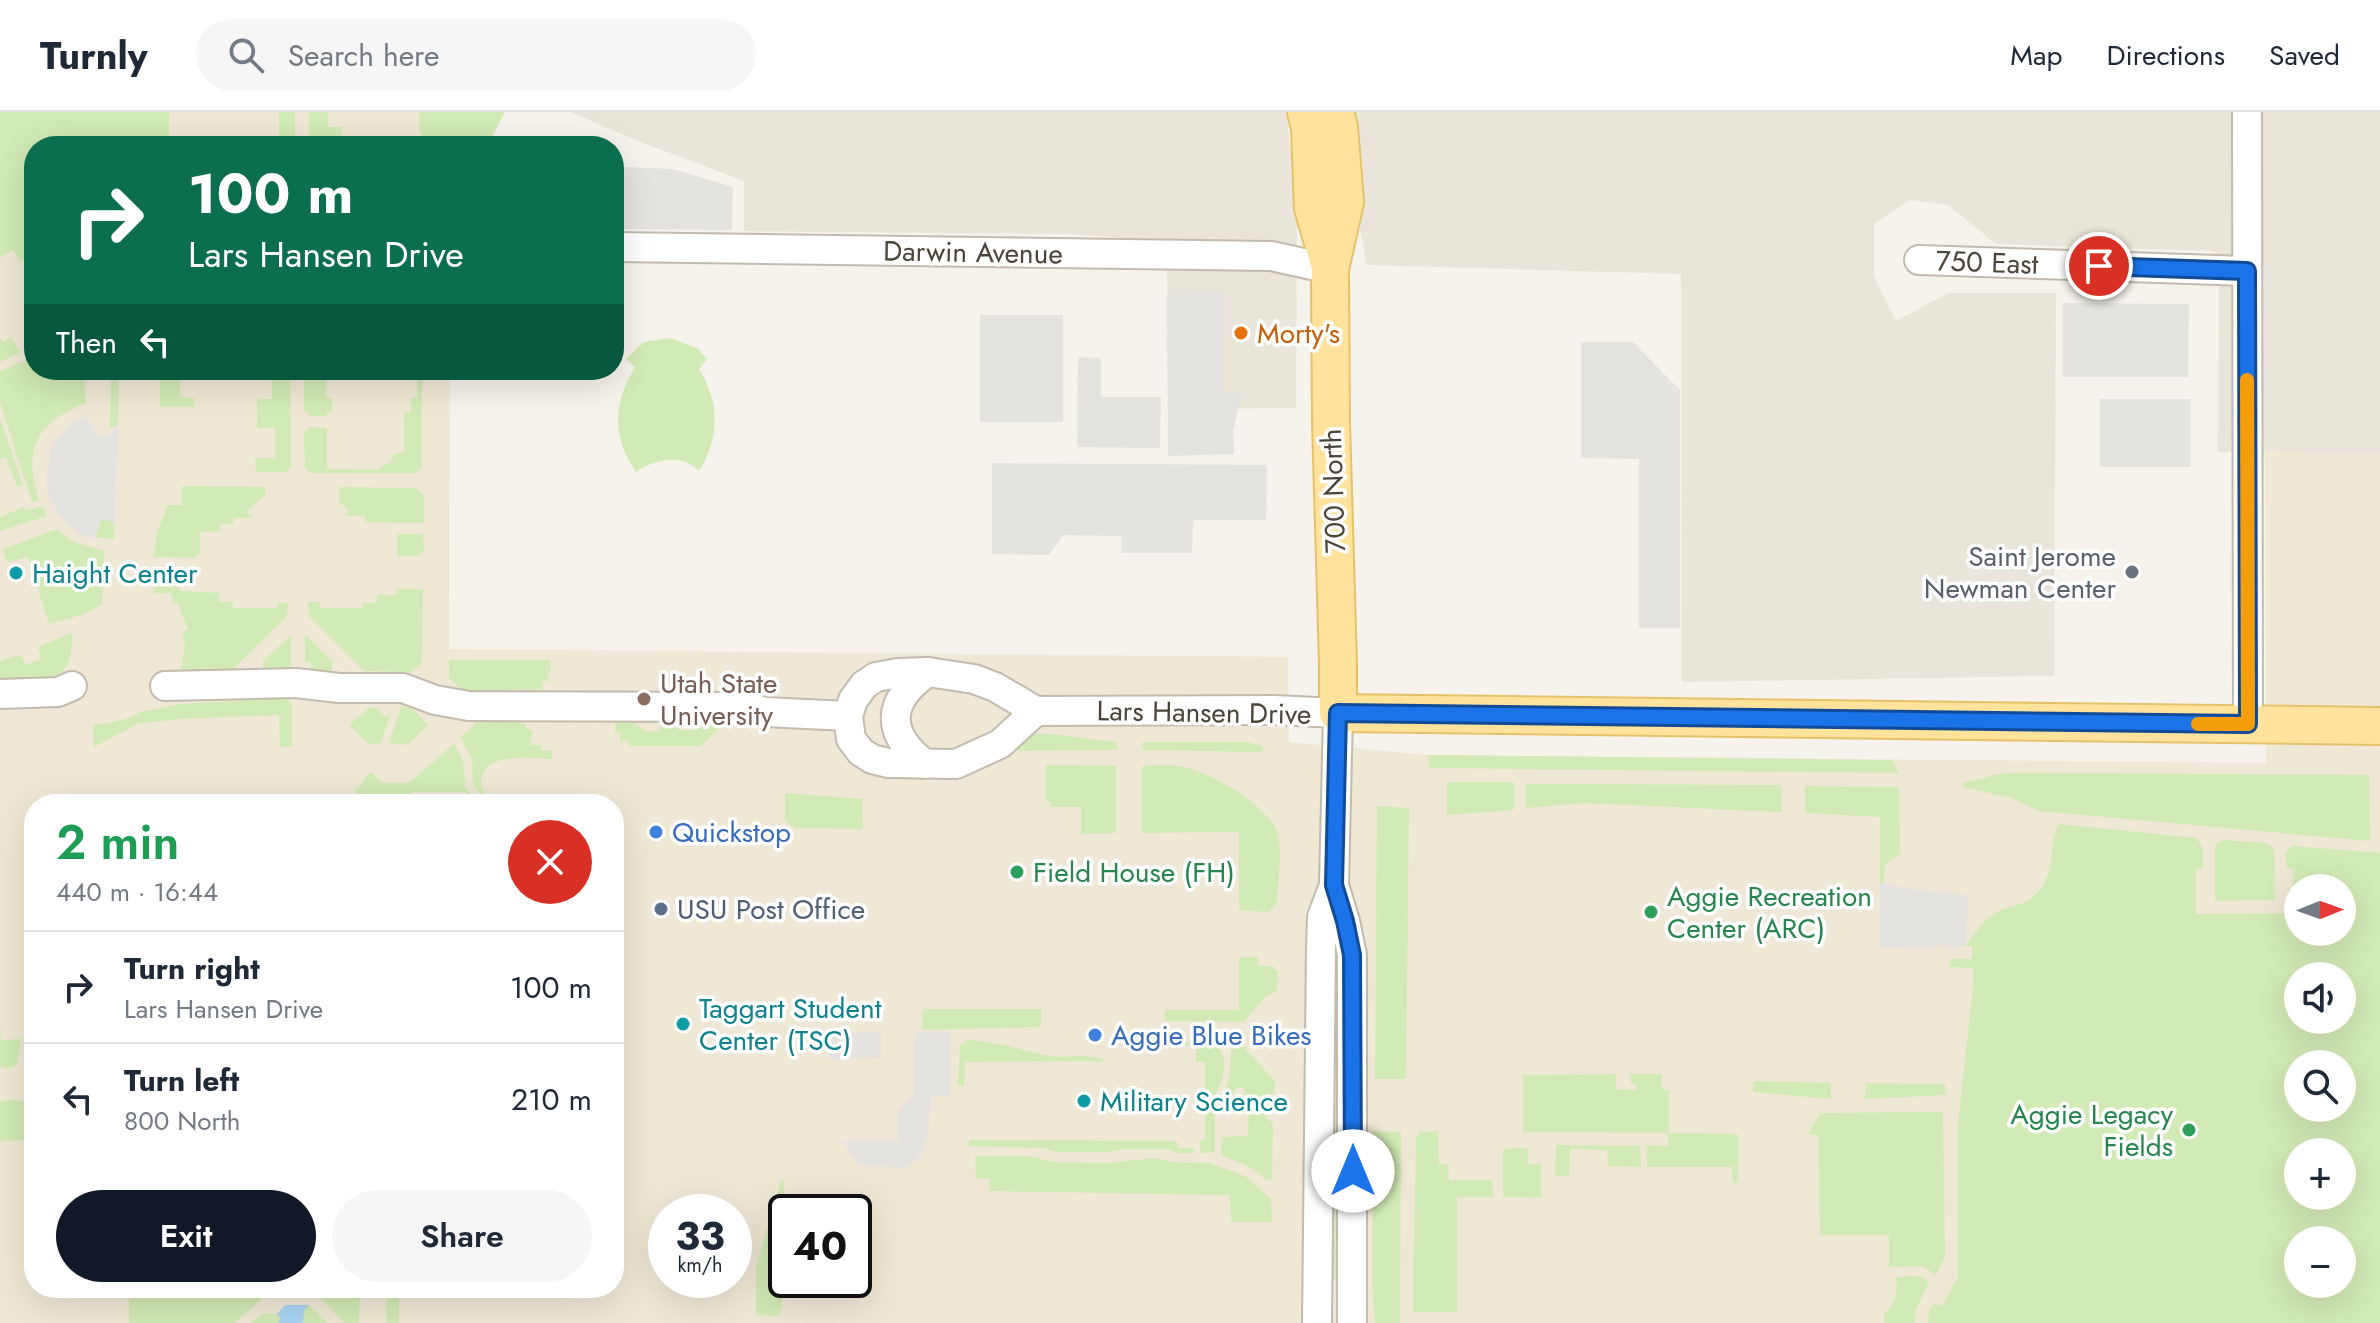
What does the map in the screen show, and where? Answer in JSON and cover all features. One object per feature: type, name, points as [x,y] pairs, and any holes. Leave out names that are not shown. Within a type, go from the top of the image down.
[{"type":"main road","name":"700 North","points":[[1306,112],[1310,128],[1313,208],[1330,269]]},
{"type":"main road","name":"700 North","points":[[1335,112],[1345,202],[1330,269],[1338,713]]},
{"type":"main road","name":"Lars Hansen Drive","points":[[1338,713],[2380,726]]},
{"type":"street","points":[[2247,112],[2248,724]]},
{"type":"street","name":"Darwin Avenue","points":[[624,247],[1271,256],[1330,269]]},
{"type":"street","name":"750 East","points":[[1919,260],[2247,271]]},
{"type":"street","points":[[925,764],[904,745],[898,735],[896,720],[898,704],[905,691],[928,672]]},
{"type":"street","points":[[928,672],[974,679],[995,687],[1036,711],[1000,744],[956,764],[888,763],[872,759],[861,752],[851,739],[848,716],[853,700],[864,685],[876,677],[928,672]]},
{"type":"street","points":[[165,686],[296,683],[339,688],[403,688],[435,700],[469,706],[748,707],[765,712],[848,716]]},
{"type":"street","points":[[0,694],[58,692],[72,686]]},
{"type":"street","name":"Lars Hansen Drive","points":[[1036,711],[1274,710],[1338,713]]},
{"type":"street","points":[[1338,713],[1334,885],[1352,955],[1352,1323]]},
{"type":"street","points":[[1317,1323],[1322,917],[1334,885]]},
{"type":"shaded area","name":"Utah State University","points":[[0,112],[505,112],[492,136],[24,136],[24,380],[450,380],[449,649],[1288,657],[1289,742],[1428,755],[2266,763],[2265,451],[2380,452],[2380,1323],[0,1323]]},
{"type":"shaded area","points":[[570,112],[1286,112],[1297,207],[1296,408],[1168,409],[1167,241],[1068,234],[744,231],[744,181]]},
{"type":"shaded area","points":[[1337,112],[2380,112],[2380,452],[2218,452],[2219,294],[2215,251],[1996,244],[1948,205],[1909,200],[1874,224],[1874,276],[1896,321],[1948,293],[2056,293],[2054,676],[1682,682],[1681,274],[1367,265]]},
{"type":"shaded area","points":[[624,167],[673,169],[733,187],[732,230],[624,229]]},
{"type":"shaded area","points":[[1221,293],[1222,392],[1241,394],[1233,432],[1234,454],[1168,456],[1167,294]]},
{"type":"shaded area","points":[[2063,303],[2189,304],[2188,377],[2063,377]]},
{"type":"shaded area","points":[[980,315],[1063,315],[1063,422],[980,422]]},
{"type":"shaded area","points":[[1581,342],[1633,342],[1680,390],[1680,628],[1639,628],[1639,459],[1581,458]]},
{"type":"shaded area","points":[[1078,357],[1101,358],[1101,397],[1161,397],[1160,448],[1077,447]]},
{"type":"shaded area","points":[[2100,399],[2190,399],[2190,467],[2100,467]]},
{"type":"shaded area","points":[[87,416],[95,434],[100,437],[109,436],[118,424],[114,524],[105,518],[101,520],[94,539],[78,533],[58,514],[49,496],[46,480],[52,445],[73,423]]},
{"type":"shaded area","points":[[992,463],[1267,465],[1266,520],[1193,520],[1192,553],[1122,553],[1122,536],[1063,535],[1049,555],[992,554]]},
{"type":"shaded area","points":[[1880,883],[1968,895],[1966,946],[1880,948]]},
{"type":"shaded area","points":[[881,1032],[881,1058],[829,1059],[828,1033]]},
{"type":"shaded area","points":[[915,1033],[950,1033],[949,1096],[931,1096],[928,1137],[917,1160],[904,1168],[859,1164],[842,1141],[898,1141],[898,1113],[914,1093]]},
{"type":"green space","points":[[0,112],[169,112],[169,136],[24,136],[24,259],[20,261],[13,250],[0,257]]},
{"type":"green space","points":[[279,112],[295,112],[295,136],[279,136]]},
{"type":"green space","points":[[309,112],[328,112],[328,127],[342,127],[342,136],[309,136]]},
{"type":"green space","points":[[420,112],[505,112],[492,136],[422,136],[419,129]]},
{"type":"green space","points":[[11,337],[20,353],[0,362],[0,338],[3,342]]},
{"type":"green space","points":[[670,338],[697,348],[707,359],[699,369],[714,408],[711,446],[699,471],[685,462],[668,460],[636,472],[619,433],[622,394],[635,367],[626,359],[644,342]]},
{"type":"green space","points":[[24,361],[24,380],[85,380],[86,403],[55,419],[38,440],[33,466],[39,500],[32,502],[0,402],[0,371]]},
{"type":"green space","points":[[111,380],[119,380],[118,424],[110,429]]},
{"type":"green space","points":[[160,380],[180,380],[180,397],[194,398],[194,407],[160,407]]},
{"type":"green space","points":[[272,380],[290,380],[291,467],[287,472],[256,472],[255,458],[275,458],[275,428],[257,428],[257,399],[272,399]]},
{"type":"green space","points":[[304,380],[326,380],[326,397],[332,398],[332,412],[327,412],[327,416],[310,416],[304,409]]},
{"type":"green space","points":[[417,380],[422,380],[422,468],[415,473],[310,473],[305,467],[304,432],[310,427],[327,428],[327,469],[378,470],[391,462],[394,454],[404,453],[404,412],[411,412],[411,398],[417,397]]},
{"type":"green space","points":[[0,418],[23,485],[17,487],[6,457],[0,459]]},
{"type":"green space","points":[[182,486],[265,487],[265,495],[246,512],[253,518],[234,518],[233,524],[220,524],[220,531],[200,532],[200,554],[196,558],[153,557],[157,532],[168,505],[182,505]]},
{"type":"green space","points":[[339,487],[416,488],[424,495],[424,523],[365,522],[365,516],[345,516],[349,512],[339,501]]},
{"type":"green space","points":[[42,506],[47,516],[0,531],[0,517],[24,507],[25,511]]},
{"type":"green space","points":[[105,518],[114,524],[114,539],[96,537],[101,520]]},
{"type":"green space","points":[[57,529],[72,541],[104,551],[102,604],[83,614],[49,624],[28,557],[7,562],[3,549]]},
{"type":"green space","points":[[397,534],[423,534],[424,550],[417,556],[397,556]]},
{"type":"green space","points":[[152,582],[169,582],[183,591],[219,593],[219,602],[233,602],[233,608],[278,608],[278,603],[289,603],[286,617],[232,670],[181,670],[185,645],[182,632],[188,629],[171,593],[155,593]]},
{"type":"green space","points":[[397,589],[423,589],[422,663],[412,672],[364,671],[309,616],[308,602],[320,602],[320,608],[363,608],[363,603],[377,603],[377,595],[397,595]]},
{"type":"green space","points":[[71,633],[71,652],[62,672],[44,679],[0,679],[0,661],[16,656],[22,657],[25,665],[41,659],[38,647]]},
{"type":"green space","points":[[291,635],[291,669],[263,669],[263,661]]},
{"type":"green space","points":[[305,635],[332,661],[332,671],[311,671],[311,662],[305,662]]},
{"type":"green space","points":[[449,660],[551,660],[548,681],[542,681],[543,689],[464,691],[449,678]]},
{"type":"green space","points":[[286,698],[292,705],[292,746],[280,747],[279,715],[139,723],[94,747],[93,725],[129,718],[141,712],[181,704]]},
{"type":"green space","points":[[370,707],[386,717],[391,713],[380,744],[369,744],[349,725]]},
{"type":"green space","points":[[401,707],[412,708],[428,725],[408,745],[389,743]]},
{"type":"green space","points":[[480,718],[520,719],[520,723],[526,724],[526,729],[532,730],[531,745],[541,745],[541,750],[552,751],[552,759],[510,758],[491,764],[484,771],[481,781],[486,794],[480,794],[473,785],[472,759],[461,738]]},
{"type":"green space","points":[[619,719],[631,719],[644,731],[658,731],[670,720],[681,730],[697,730],[708,720],[719,720],[723,724],[701,746],[629,746],[627,740],[620,743],[620,733],[615,733],[615,724],[619,724]]},
{"type":"green space","points":[[1035,734],[1116,742],[1117,750],[1009,751],[1021,739]]},
{"type":"green space","points":[[1142,742],[1247,742],[1263,746],[1262,752],[1143,750]]},
{"type":"green space","points":[[454,744],[463,760],[465,786],[470,794],[354,792],[371,772],[382,783],[409,783]]},
{"type":"green space","points":[[1428,755],[1892,760],[1899,773],[1429,768]]},
{"type":"green space","points":[[1046,765],[1116,766],[1116,833],[1081,834],[1081,807],[1050,807],[1050,802],[1046,801]]},
{"type":"green space","points":[[1165,765],[1191,769],[1221,782],[1263,812],[1278,835],[1280,850],[1277,903],[1269,912],[1239,910],[1239,832],[1142,833],[1142,766]]},
{"type":"green space","points":[[2013,773],[2369,775],[2370,841],[2039,811],[2011,798],[1963,787],[1963,783]]},
{"type":"green space","points":[[1447,782],[1514,782],[1514,810],[1447,815]]},
{"type":"green space","points":[[1526,784],[1781,785],[1782,812],[1585,803],[1526,808]]},
{"type":"green space","points":[[1805,786],[1899,787],[1900,854],[1885,864],[1884,884],[1880,883],[1880,817],[1805,813]]},
{"type":"green space","points":[[785,793],[862,799],[863,829],[795,828],[785,821]]},
{"type":"green space","points":[[1377,806],[1409,808],[1406,1079],[1375,1079]]},
{"type":"green space","name":"Aggie Legacy Fields","points":[[2059,824],[2196,838],[2202,846],[2203,869],[2196,869],[2196,914],[2284,913],[2284,946],[2356,946],[2356,874],[2293,874],[2293,869],[2287,869],[2285,854],[2292,846],[2380,853],[2380,1323],[1928,1323],[1929,1311],[1934,1303],[1942,1306],[1958,1277],[1958,1123],[1974,980],[1973,968],[1950,967],[1950,959],[1972,959],[1972,946],[1966,946],[1985,921],[2036,894],[2049,873]]},
{"type":"green space","points":[[2224,840],[2267,843],[2274,849],[2275,900],[2215,901],[2215,849],[2217,843]]},
{"type":"green space","points":[[1239,957],[1258,957],[1258,966],[1274,966],[1274,970],[1278,970],[1277,990],[1263,999],[1244,1022],[1165,1021],[1165,1010],[1239,1010]]},
{"type":"green space","points":[[1330,1005],[1348,1005],[1345,1280],[1327,1280]]},
{"type":"green space","points":[[923,1009],[1041,1009],[1041,1027],[924,1030]]},
{"type":"green space","points":[[0,1028],[1,1040],[21,1039],[17,1065],[10,1068],[0,1067]]},
{"type":"green space","points":[[969,1040],[1052,1056],[1092,1057],[1107,1061],[965,1062],[964,1087],[958,1085],[960,1045]]},
{"type":"green space","points":[[1210,1041],[1221,1052],[1224,1066],[1215,1097],[1205,1097],[1205,1062],[1196,1062],[1196,1045],[1165,1045],[1164,1042]]},
{"type":"green space","points":[[1231,1045],[1243,1046],[1275,1081],[1274,1093],[1269,1098],[1245,1097],[1244,1088],[1235,1088],[1234,1098],[1222,1097],[1230,1075]]},
{"type":"green space","points":[[1616,1074],[1616,1089],[1636,1090],[1636,1084],[1631,1084],[1630,1074],[1662,1074],[1661,1089],[1669,1090],[1669,1133],[1738,1134],[1738,1182],[1733,1183],[1732,1167],[1647,1167],[1647,1145],[1668,1146],[1668,1133],[1523,1132],[1523,1075]]},
{"type":"green space","points":[[1754,1081],[1831,1083],[1831,1099],[1753,1092]]},
{"type":"green space","points":[[1866,1083],[1945,1084],[1946,1095],[1865,1099]]},
{"type":"green space","points":[[12,1099],[24,1102],[24,1140],[0,1141],[0,1102]]},
{"type":"green space","points":[[1205,1109],[1215,1109],[1215,1152],[1200,1153],[1200,1141],[1205,1140]]},
{"type":"green space","points":[[1249,1110],[1266,1111],[1267,1119],[1273,1123],[1272,1179],[1266,1180],[1252,1168],[1221,1155],[1222,1137],[1248,1136]]},
{"type":"green space","points":[[1943,1112],[1945,1256],[1936,1275],[1922,1266],[1889,1267],[1889,1235],[1820,1235],[1818,1135],[1808,1134],[1820,1113]]},
{"type":"green space","points":[[1373,1131],[1401,1132],[1400,1323],[1375,1323],[1372,1277]]},
{"type":"green space","points":[[1438,1131],[1439,1164],[1448,1164],[1449,1180],[1492,1180],[1493,1197],[1457,1197],[1457,1312],[1413,1312],[1416,1136],[1419,1132]]},
{"type":"green space","points":[[969,1140],[1177,1141],[1178,1148],[1194,1148],[1193,1153],[1167,1149],[1057,1152],[1043,1148],[969,1146]]},
{"type":"green space","points":[[1556,1145],[1640,1146],[1641,1167],[1608,1166],[1607,1150],[1570,1149],[1569,1176],[1555,1175]]},
{"type":"green space","points":[[1528,1148],[1528,1164],[1541,1164],[1541,1198],[1503,1197],[1503,1149]]},
{"type":"green space","points":[[975,1156],[1028,1156],[1054,1162],[1107,1163],[1155,1158],[1209,1163],[1245,1176],[1271,1199],[1272,1222],[1231,1222],[1230,1195],[989,1191],[990,1179],[976,1178]]},
{"type":"green space","points":[[781,1180],[784,1182],[784,1194],[777,1194]]},
{"type":"green space","points":[[768,1226],[768,1298],[782,1298],[780,1316],[756,1315],[756,1268]]},
{"type":"green space","points":[[1920,1276],[1929,1282],[1916,1309],[1914,1323],[1884,1323],[1884,1313],[1895,1297],[1897,1277]]},
{"type":"green space","points":[[129,1298],[262,1298],[235,1323],[129,1323]]},
{"type":"green space","points":[[320,1298],[360,1298],[359,1323],[344,1323]]},
{"type":"green space","points":[[386,1298],[399,1298],[399,1323],[386,1323]]},
{"type":"green space","points":[[285,1305],[309,1305],[328,1323],[251,1323],[262,1313],[277,1314]]},
{"type":"water","points":[[285,1305],[309,1305],[304,1311],[303,1323],[278,1323],[281,1319],[277,1314]]},
{"type":"slow traffic","points":[[2198,724],[2248,724],[2247,380]]},
{"type":"place","name":"Morty's","points":[[1241,333]]},
{"type":"place","name":"Saint Jerome Newman Center","points":[[2132,572]]},
{"type":"place","name":"Haight Center","points":[[16,573]]},
{"type":"place","name":"Utah State University","points":[[644,699]]},
{"type":"place","name":"Quickstop","points":[[656,832]]},
{"type":"place","name":"Field House (FH)","points":[[1017,872]]},
{"type":"place","name":"USU Post Office","points":[[661,909]]},
{"type":"place","name":"Aggie Recreation Center (ARC)","points":[[1651,912]]},
{"type":"place","name":"Taggart Student Center (TSC)","points":[[683,1024]]},
{"type":"place","name":"Aggie Blue Bikes","points":[[1095,1035]]},
{"type":"place","name":"Military Science","points":[[1084,1101]]},
{"type":"place","name":"Aggie Legacy Fields","points":[[2189,1130]]},
{"type":"route","points":[[1353,1171],[1352,955],[1334,885],[1338,713],[2248,724],[2247,271],[2099,266]]}]
